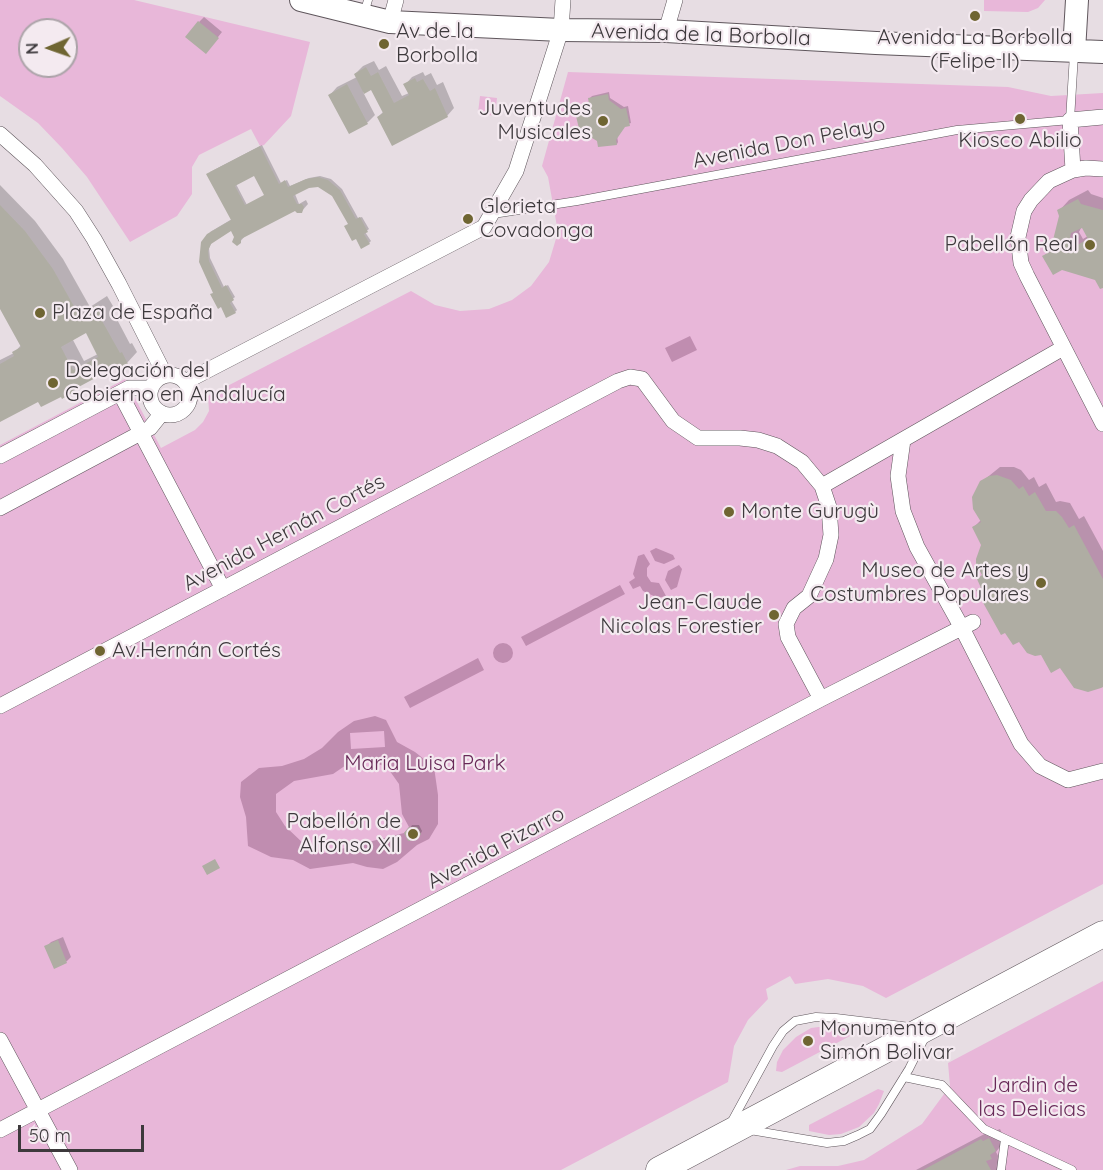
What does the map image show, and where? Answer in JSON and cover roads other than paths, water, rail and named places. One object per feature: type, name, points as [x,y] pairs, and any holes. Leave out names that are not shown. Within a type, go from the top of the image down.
[{"type":"main road","name":"Avenida de la Borbolla","points":[[301,0],[366,8],[390,22],[561,30],[666,31],[876,43],[1103,52]]},
{"type":"main road","points":[[1074,51],[1077,0]]},
{"type":"main road","points":[[659,1170],[1103,934]]},
{"type":"street","points":[[390,22],[396,0]]},
{"type":"street","points":[[185,382],[484,227],[516,171],[561,30],[563,0]]},
{"type":"street","points":[[666,31],[675,0]]},
{"type":"street","points":[[1073,170],[1070,120],[1103,117]]},
{"type":"street","points":[[0,134],[35,165],[76,211],[114,275],[165,375]]},
{"type":"street","points":[[1103,170],[1086,168],[1073,170],[1060,174],[1039,189],[1024,211],[1020,224],[1019,249],[1026,276],[1103,424]]},
{"type":"street","points":[[821,699],[788,637],[786,624],[794,608],[809,596],[826,559],[831,535],[829,507],[822,486],[1063,348]]},
{"type":"street","points":[[165,375],[176,375],[185,382],[190,394],[186,407],[175,414],[162,413],[151,403],[150,388],[153,382],[165,375]]},
{"type":"street","name":"Avenida Hernán Cortés","points":[[0,706],[618,381],[630,377],[642,379],[673,421],[698,438],[749,439],[777,446],[802,462],[822,486]]},
{"type":"street","points":[[0,456],[129,388],[150,388]]},
{"type":"street","points":[[120,393],[223,589]]},
{"type":"street","points":[[0,508],[150,428],[162,413]]},
{"type":"street","points":[[903,440],[898,476],[903,511],[917,547],[968,625],[1021,744],[1040,766],[1068,780],[1103,771]]},
{"type":"street","name":"Avenida Pizarro","points":[[0,1130],[821,699],[968,625]]},
{"type":"street","points":[[0,1040],[70,1170]]},
{"type":"lane","points":[[1070,120],[1074,51]]},
{"type":"lane","name":"Avenida Don Pelayo","points":[[492,214],[577,201],[957,130],[1070,120]]},
{"type":"lane","points":[[816,1017],[836,1018],[927,1028],[904,1077],[870,1129],[844,1141],[827,1143],[730,1132],[773,1046],[783,1031],[795,1021],[816,1017]]},
{"type":"lane","points":[[904,1077],[942,1085],[984,1129],[1072,1170]]},
{"type":"lane","points":[[1001,1170],[1005,1138]]},
{"type":"place","name":"Avenida La Borbolla (Felipe II)","points":[[975,16]]},
{"type":"place","name":"Av de la Borbolla","points":[[384,44]]},
{"type":"place","name":"Kiosco Abilio","points":[[1020,119]]},
{"type":"place","name":"Juventudes Musicales","points":[[603,121]]},
{"type":"place","name":"Glorieta Covadonga","points":[[468,219]]},
{"type":"place","name":"Pabellón Real","points":[[1090,245]]},
{"type":"place","name":"Plaza de España","points":[[40,313]]},
{"type":"place","name":"Delegación del Gobierno en Andalucía","points":[[53,383]]},
{"type":"place","name":"Monte Gurugù","points":[[729,512]]},
{"type":"place","name":"Museo de Artes y Costumbres Populares","points":[[1041,583]]},
{"type":"place","name":"Jean-Claude Nicolas Forestier","points":[[774,615]]},
{"type":"place","name":"Av.Hernán Cortés","points":[[100,651]]},
{"type":"place","name":"Pabellón de Alfonso XII","points":[[413,834]]},
{"type":"place","name":"Monumento a Simón Bolivar","points":[[808,1041]]},
{"type":"park label","name":"Maria Luisa Park","points":[[425,764]]},
{"type":"park label","name":"Jardin de las Delicias","points":[[1032,1098]]}]
